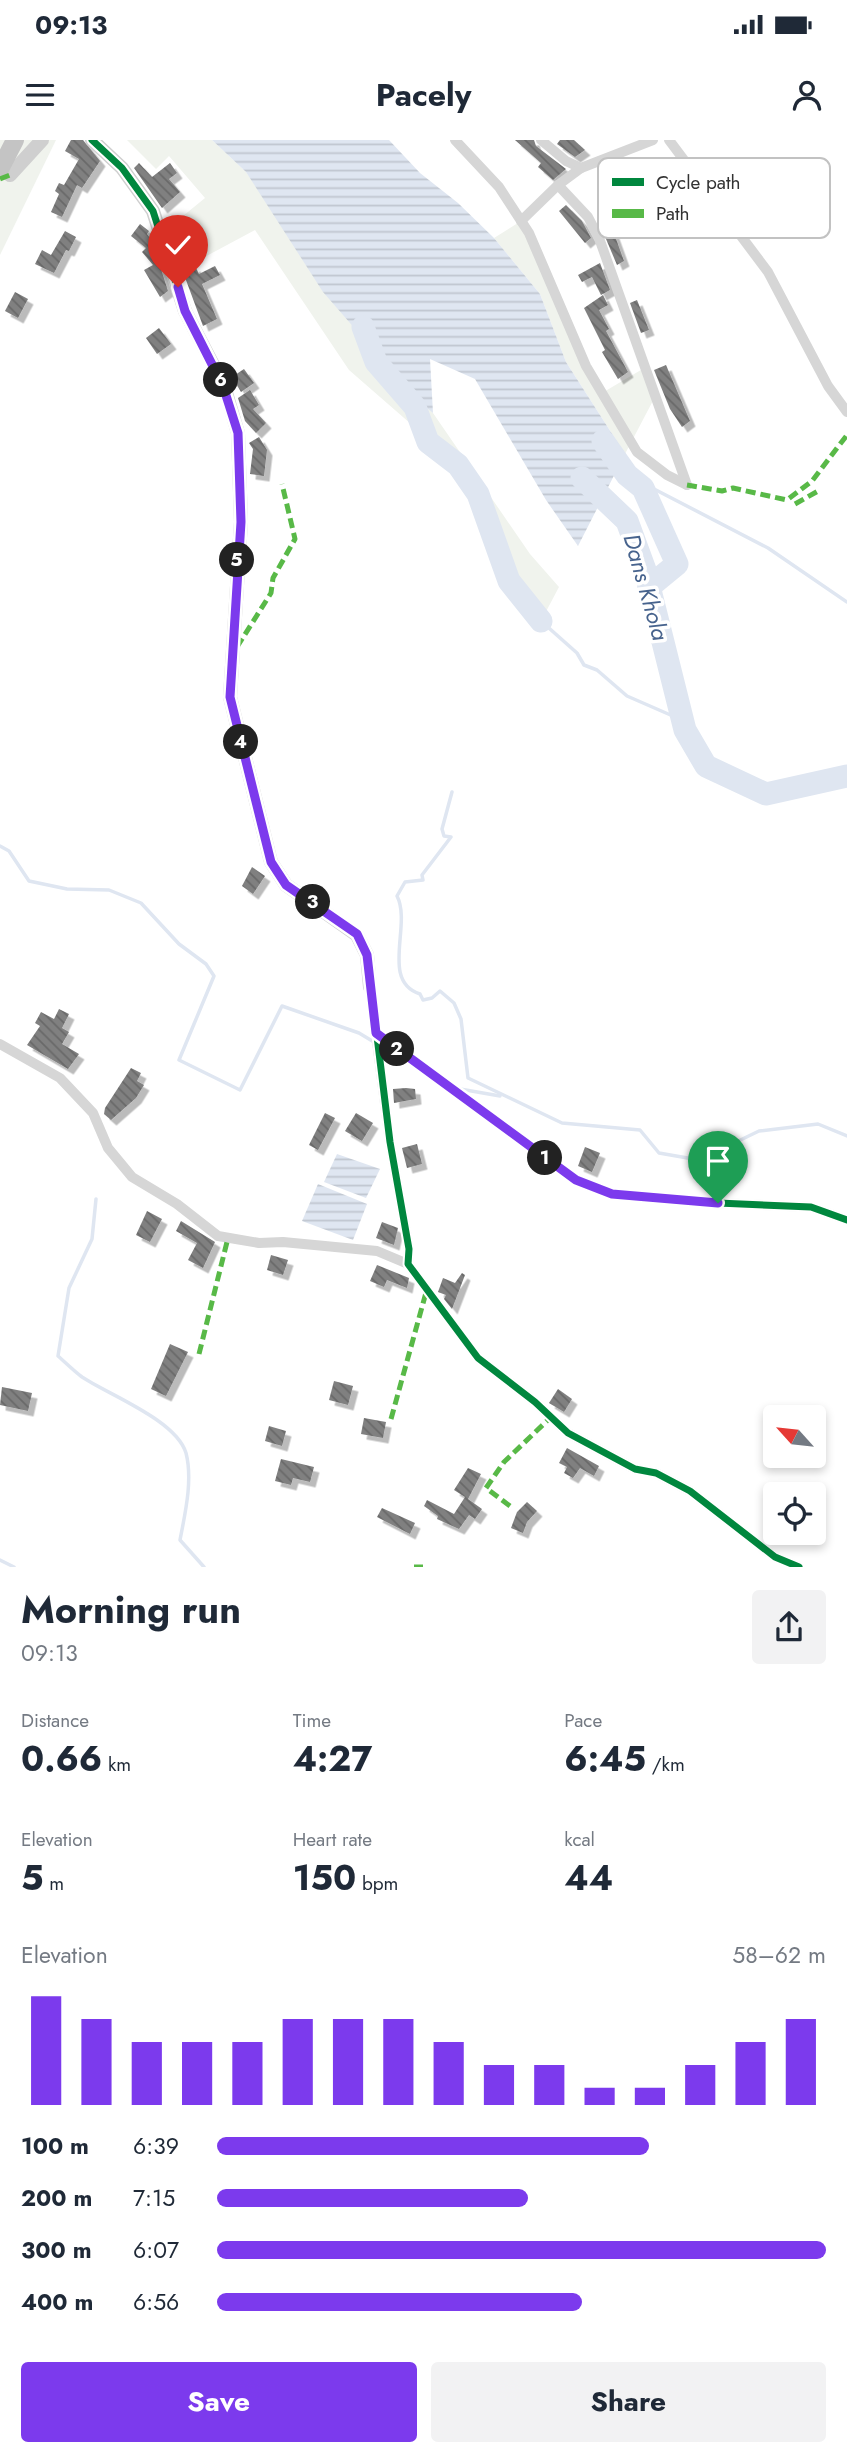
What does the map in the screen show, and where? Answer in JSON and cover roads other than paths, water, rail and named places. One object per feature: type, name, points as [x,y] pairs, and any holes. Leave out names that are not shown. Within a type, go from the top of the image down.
[{"type":"highway","points":[[5,172],[15,140]]},
{"type":"street","points":[[5,172],[42,140]]},
{"type":"street","points":[[92,140],[122,168],[153,211],[185,311],[223,386],[238,433],[241,522],[230,697],[271,862],[286,885],[357,934],[367,955],[376,1033],[409,1249],[408,1264]]},
{"type":"street","points":[[456,140],[499,187],[521,221],[586,366],[637,452],[667,475],[687,485],[598,238],[588,217],[558,185]]},
{"type":"street","points":[[541,140],[566,161],[581,168]]},
{"type":"street","points":[[607,158],[653,140]]},
{"type":"street","points":[[669,140],[682,158]]},
{"type":"street","points":[[521,221],[558,185],[581,168],[598,161]]},
{"type":"street","points":[[742,238],[768,272],[828,386],[847,412]]},
{"type":"street","points":[[376,1033],[556,1166],[612,1194],[811,1207],[847,1220]]},
{"type":"street","points":[[0,1044],[60,1079],[93,1113],[108,1148],[132,1177],[177,1204],[218,1236],[259,1243],[283,1242],[377,1251],[408,1264],[478,1358],[535,1402],[568,1433],[635,1469],[656,1473],[690,1491],[775,1557],[799,1567]]},
{"type":"waterway","points":[[363,327],[376,362],[415,407],[428,442],[458,465],[478,494],[509,581],[541,621]]},
{"type":"waterway","points":[[603,441],[627,475],[643,488],[677,564],[649,587]]},
{"type":"waterway","points":[[627,475],[768,548],[847,602]]},
{"type":"waterway","name":"Dans Khola","points":[[582,478],[627,521],[645,570],[685,730],[706,766],[766,794],[847,776]]},
{"type":"waterway","points":[[541,621],[577,653],[584,665],[597,670],[627,696],[682,720]]},
{"type":"waterway","points":[[452,792],[442,829],[444,836],[451,837],[422,875],[423,880],[405,882],[397,896],[401,908],[399,965],[408,987],[420,994],[423,1000],[432,998],[440,991],[454,1003],[461,1019],[468,1078],[562,1123],[640,1130],[659,1153],[699,1160],[759,1131],[818,1124],[847,1136]]},
{"type":"waterway","points":[[0,846],[9,851],[29,881],[67,889],[109,890],[141,903],[179,944],[206,964],[214,976],[179,1060],[240,1090],[282,1006],[359,1033],[407,1062]]},
{"type":"waterway","points":[[460,1089],[500,1096]]},
{"type":"waterway","points":[[96,1199],[92,1239],[69,1288],[58,1356],[82,1377],[156,1419],[180,1441],[186,1453],[189,1474],[188,1497],[180,1540],[204,1567]]},
{"type":"waterway","points":[[0,1560],[14,1567]]}]
